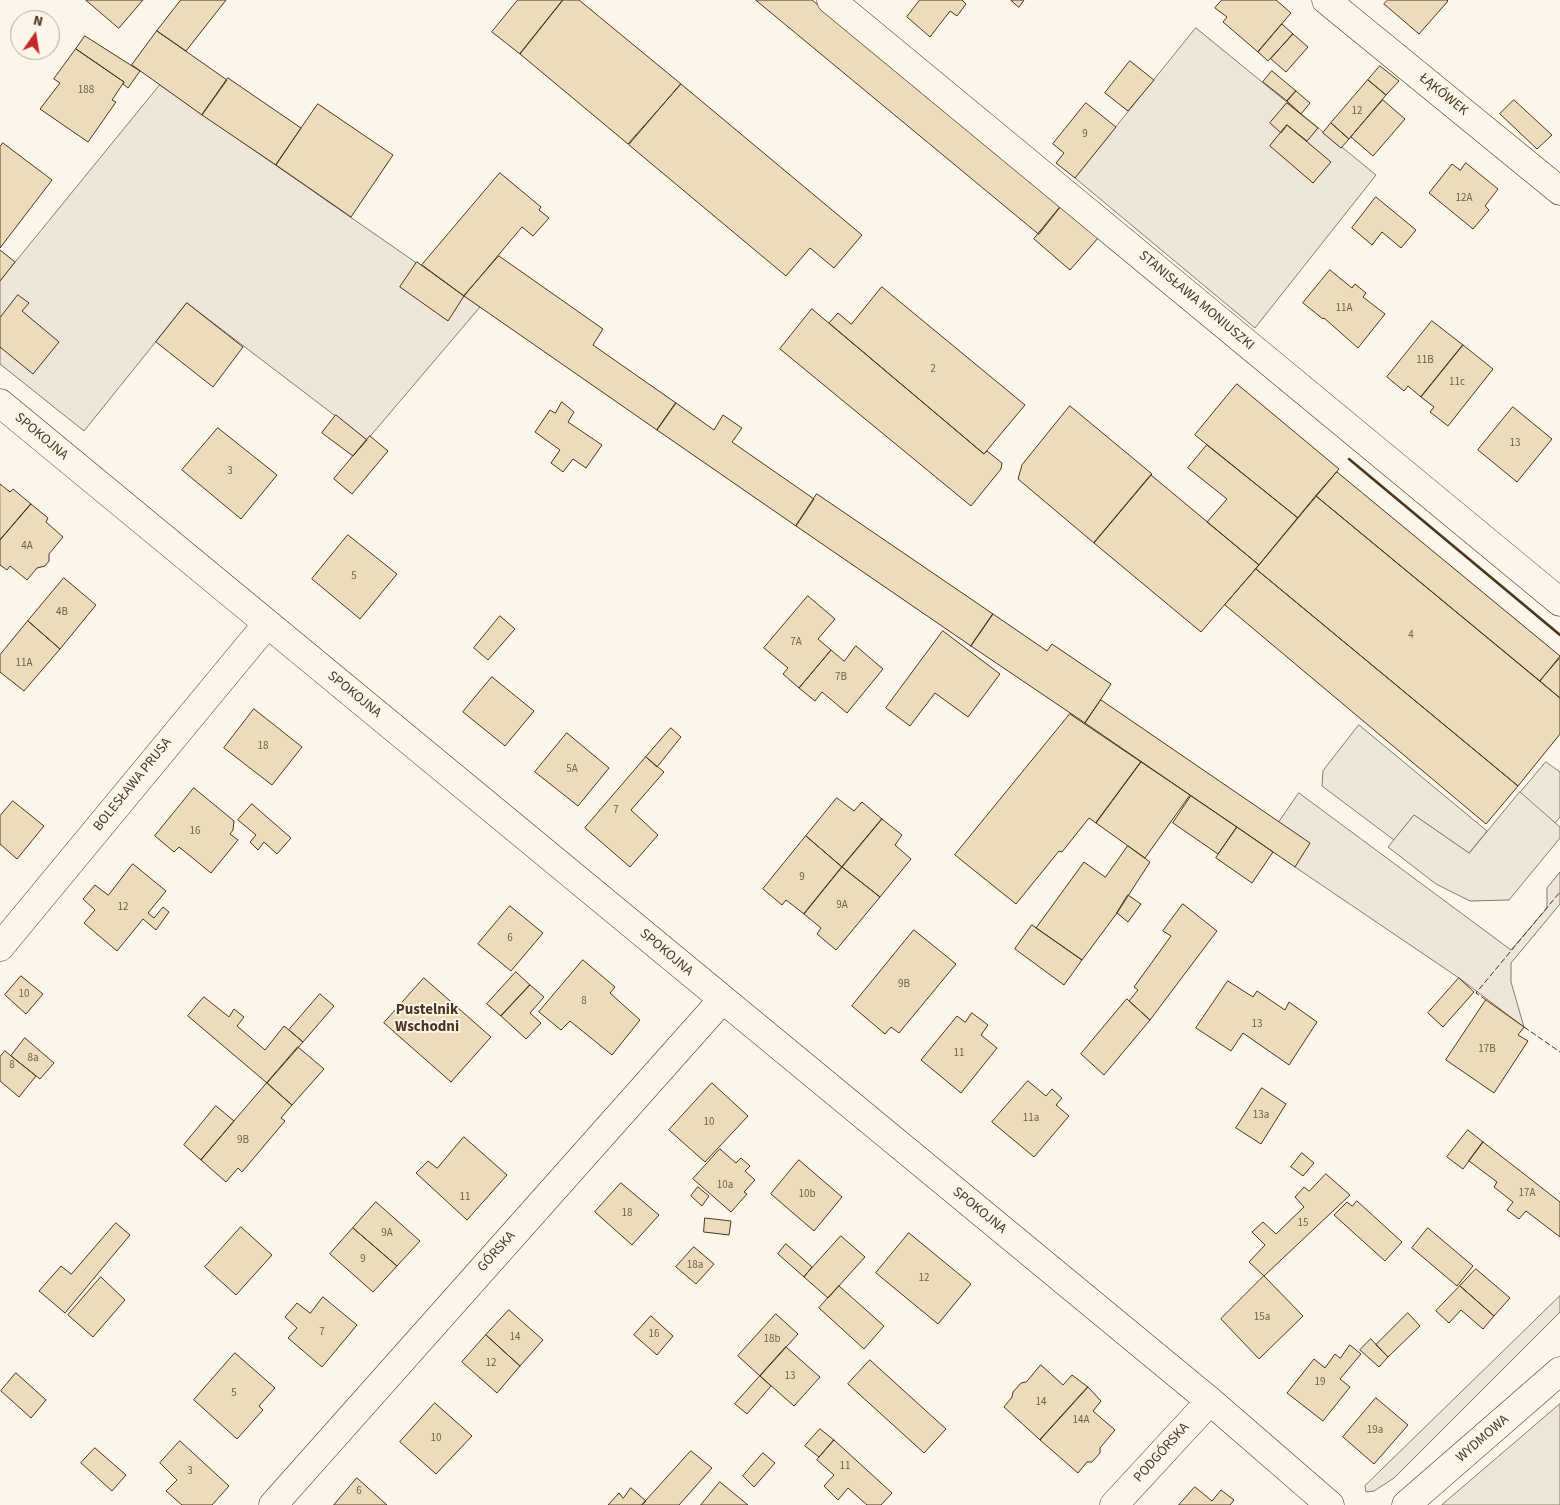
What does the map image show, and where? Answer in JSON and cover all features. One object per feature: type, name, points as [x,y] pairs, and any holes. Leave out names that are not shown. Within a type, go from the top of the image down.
[{"type":"street","name":"STANISŁAWA MONIUSZKI","points":[[831,0],[1560,602]]},
{"type":"street","name":"ŁĄKÓWEK","points":[[1326,0],[1560,191]]},
{"type":"street","name":"SPOKOJNA","points":[[0,403],[1210,1401],[1330,1505]]},
{"type":"street","name":"BOLESŁAWA PRUSA","points":[[0,947],[267,624]]},
{"type":"street","name":"GÓRSKA","points":[[273,1505],[722,1000]]},
{"type":"street","name":"WYDMOWA","points":[[1406,1505],[1560,1372]]},
{"type":"street","name":"PODGÓRSKA","points":[[1114,1505],[1210,1401]]},
{"type":"shaded area","points":[[1196,28],[1376,175],[1255,328],[1075,178]]},
{"type":"shaded area","points":[[160,85],[480,307],[367,440],[187,303],[84,431],[0,364],[0,281]]},
{"type":"shaded area","points":[[1359,725],[1487,831],[1469,853],[1414,815],[1394,840],[1322,786],[1323,771]]},
{"type":"shaded area","points":[[1546,762],[1560,772],[1560,817],[1555,823],[1520,793]]},
{"type":"shaded area","points":[[1520,792],[1560,827],[1560,838],[1509,900],[1470,901],[1436,884],[1388,847],[1414,815],[1469,853]]},
{"type":"shaded area","points":[[1299,793],[1511,950],[1547,908],[1547,888],[1560,872],[1560,904],[1511,963],[1511,982],[1524,1027],[1459,978],[1295,867],[1279,822]]},
{"type":"shaded area","points":[[1560,1296],[1560,1312],[1394,1478],[1374,1491],[1366,1492],[1365,1486]]},
{"type":"shaded area","points":[[1560,1404],[1560,1505],[1442,1505]]},
{"type":"building","points":[[86,0],[143,0],[119,28]]},
{"type":"building","points":[[181,0],[226,0],[186,51],[157,31]]},
{"type":"building","points":[[518,0],[563,0],[520,54],[492,32]]},
{"type":"building","points":[[563,0],[579,0],[681,84],[628,144],[520,54]]},
{"type":"building","points":[[756,0],[812,0],[1061,206],[1039,234]]},
{"type":"building","points":[[920,0],[962,0],[966,4],[957,16],[950,11],[930,37],[907,17]]},
{"type":"building","points":[[1011,0],[1024,0],[1019,7]]},
{"type":"building","points":[[1222,0],[1276,0],[1291,13],[1258,52],[1223,22],[1227,17],[1215,8]]},
{"type":"building","points":[[1388,0],[1448,1],[1419,34],[1384,4]]},
{"type":"building","points":[[1282,24],[1293,34],[1268,61],[1258,52]]},
{"type":"building","points":[[157,31],[227,80],[202,115],[132,65]]},
{"type":"building","points":[[1293,34],[1308,47],[1286,72],[1271,59]]},
{"type":"building","points":[[85,36],[140,71],[128,88],[123,84],[124,82],[76,49]]},
{"type":"building","points":[[76,49],[124,82],[112,100],[116,102],[88,142],[40,109],[60,83],[54,79]]},
{"type":"building","points":[[1130,61],[1154,80],[1128,111],[1105,93]]},
{"type":"building","points":[[1380,66],[1399,81],[1386,95],[1368,80]]},
{"type":"building","points":[[1272,71],[1296,91],[1287,101],[1263,82]]},
{"type":"building","points":[[228,78],[301,128],[276,165],[202,115]]},
{"type":"building","points":[[1368,80],[1386,95],[1349,139],[1331,123]]},
{"type":"building","points":[[681,84],[862,235],[834,268],[810,248],[786,276],[629,145]]},
{"type":"building","points":[[1296,91],[1310,103],[1301,114],[1287,101]]},
{"type":"building","points":[[1383,100],[1405,119],[1373,156],[1351,137]]},
{"type":"building","points":[[1514,100],[1552,135],[1537,149],[1500,114]]},
{"type":"building","points":[[1086,103],[1116,127],[1075,178],[1056,163],[1064,153],[1053,144]]},
{"type":"building","points":[[1287,103],[1318,128],[1307,141],[1287,125],[1281,133],[1270,123]]},
{"type":"building","points":[[318,104],[393,155],[351,217],[276,165]]},
{"type":"building","points":[[1331,123],[1349,139],[1341,148],[1323,133]]},
{"type":"building","points":[[1287,125],[1331,162],[1313,183],[1270,146]]},
{"type":"building","points":[[3,143],[52,180],[0,248],[0,147]]},
{"type":"building","points":[[1466,163],[1498,189],[1485,206],[1489,210],[1473,229],[1429,193],[1452,164],[1460,170]]},
{"type":"building","points":[[500,173],[541,207],[539,210],[549,218],[533,236],[522,227],[464,296],[422,265]]},
{"type":"building","points":[[1376,197],[1416,230],[1401,248],[1382,232],[1372,245],[1352,228]]},
{"type":"building","points":[[1061,206],[1099,237],[1070,270],[1034,239]]},
{"type":"building","points":[[0,250],[15,262],[0,281]]},
{"type":"building","points":[[499,256],[603,329],[593,345],[676,403],[657,430],[464,296]]},
{"type":"building","points":[[417,262],[464,296],[448,321],[400,287]]},
{"type":"building","points":[[1330,270],[1352,288],[1355,284],[1366,293],[1363,297],[1385,314],[1358,348],[1324,318],[1303,303]]},
{"type":"building","points":[[882,287],[1025,405],[984,454],[829,323],[838,313],[851,324]]},
{"type":"building","points":[[18,295],[29,303],[22,311],[59,342],[33,374],[0,347],[0,318]]},
{"type":"building","points":[[187,303],[243,347],[213,387],[156,342]]},
{"type":"building","points":[[812,309],[984,454],[987,451],[1002,463],[1001,469],[971,506],[780,349]]},
{"type":"building","points":[[1432,321],[1463,345],[1421,397],[1408,386],[1404,391],[1387,377]]},
{"type":"building","points":[[1463,345],[1493,369],[1448,426],[1430,412],[1434,407],[1421,397]]},
{"type":"building","points":[[1237,384],[1339,469],[1298,518],[1195,435]]},
{"type":"building","points":[[562,402],[574,412],[568,422],[602,445],[586,468],[573,459],[563,472],[551,463],[560,450],[535,432],[550,410],[555,413]]},
{"type":"building","points":[[676,403],[714,430],[723,415],[742,428],[732,442],[814,499],[796,526],[657,430]]},
{"type":"building","points":[[1070,406],[1152,474],[1094,543],[1018,479],[1022,465]]},
{"type":"building","points":[[1513,407],[1552,439],[1517,482],[1478,450]]},
{"type":"building","points":[[336,415],[367,440],[353,456],[322,433]]},
{"type":"building","points":[[218,428],[277,475],[241,519],[182,470]]},
{"type":"building","points":[[370,436],[388,451],[352,494],[334,479]]},
{"type":"building","points":[[1207,445],[1298,518],[1259,565],[1207,522],[1227,499],[1188,468]]},
{"type":"building","points":[[1337,472],[1560,656],[1540,681],[1316,496]]},
{"type":"building","points":[[1151,475],[1259,565],[1201,632],[1094,543]]},
{"type":"building","points":[[0,484],[10,492],[13,489],[31,504],[0,540]]},
{"type":"building","points":[[817,494],[993,614],[971,646],[796,526]]},
{"type":"building","points":[[1316,496],[1560,698],[1560,734],[1518,786],[1256,569]]},
{"type":"building","points":[[31,504],[48,518],[46,522],[63,537],[49,554],[49,561],[45,566],[37,568],[27,580],[10,566],[7,570],[0,565],[0,540]]},
{"type":"building","points":[[348,535],[397,574],[360,619],[312,579]]},
{"type":"building","points":[[1256,569],[1518,786],[1486,824],[1225,605]]},
{"type":"building","points":[[64,578],[96,605],[60,649],[28,621]]},
{"type":"building","points":[[808,596],[835,619],[818,639],[831,650],[799,688],[783,674],[788,668],[764,648]]},
{"type":"building","points":[[993,614],[1047,651],[1052,644],[1111,684],[1085,723],[971,646]]},
{"type":"building","points":[[500,616],[515,629],[488,660],[474,648]]},
{"type":"building","points":[[28,621],[60,649],[24,691],[0,672],[0,655]]},
{"type":"building","points":[[943,631],[1000,674],[968,717],[935,693],[910,726],[886,708]]},
{"type":"building","points":[[856,646],[883,669],[847,713],[822,692],[815,701],[799,688],[831,650],[844,661]]},
{"type":"building","points":[[1560,658],[1560,698],[1540,681]]},
{"type":"building","points":[[492,677],[534,711],[505,746],[463,712]]},
{"type":"building","points":[[1101,700],[1310,843],[1295,867],[1085,723]]},
{"type":"building","points":[[254,709],[302,747],[272,785],[224,748]]},
{"type":"building","points":[[1070,714],[1141,762],[1096,823],[1089,818],[1062,852],[1059,851],[1016,904],[955,855]]},
{"type":"building","points":[[671,728],[681,737],[657,767],[646,757]]},
{"type":"building","points":[[567,733],[609,768],[578,806],[535,772]]},
{"type":"building","points":[[646,757],[664,772],[631,810],[658,835],[630,867],[585,828]]},
{"type":"building","points":[[1141,762],[1190,795],[1145,858],[1096,823]]},
{"type":"building","points":[[194,788],[234,821],[233,830],[230,834],[238,840],[211,873],[179,847],[174,852],[155,836]]},
{"type":"building","points":[[1191,796],[1237,827],[1218,854],[1173,823]]},
{"type":"building","points":[[837,798],[854,811],[862,802],[882,819],[842,867],[806,836]]},
{"type":"building","points":[[13,801],[44,826],[17,859],[0,844],[0,816]]},
{"type":"building","points":[[252,804],[291,838],[277,854],[264,842],[258,850],[250,842],[256,835],[238,820]]},
{"type":"building","points":[[882,819],[902,835],[895,845],[911,859],[880,897],[842,867]]},
{"type":"building","points":[[1237,827],[1273,852],[1252,883],[1216,858]]},
{"type":"building","points":[[806,836],[842,867],[804,914],[786,900],[782,905],[763,889]]},
{"type":"building","points":[[1128,846],[1150,862],[1117,913],[1082,960],[1036,928],[1084,862],[1105,877]]},
{"type":"building","points":[[133,864],[166,891],[148,913],[154,918],[163,907],[169,912],[156,930],[143,919],[117,951],[84,923],[95,910],[83,899],[95,885],[108,895]]},
{"type":"building","points":[[842,867],[880,897],[836,950],[817,934],[821,928],[804,914]]},
{"type":"building","points":[[1128,895],[1141,904],[1128,922],[1117,913]]},
{"type":"building","points":[[1183,904],[1217,931],[1150,1020],[1129,1001],[1138,990],[1134,987],[1171,936],[1163,931]]},
{"type":"building","points":[[510,906],[543,933],[511,971],[478,944]]},
{"type":"building","points":[[1032,925],[1082,960],[1064,985],[1015,949]]},
{"type":"building","points":[[914,930],[956,964],[899,1033],[891,1027],[885,1034],[852,1006]]},
{"type":"building","points":[[583,960],[615,987],[610,993],[640,1020],[612,1055],[570,1021],[561,1030],[539,1012]]},
{"type":"building","points":[[516,972],[530,985],[501,1016],[487,1004]]},
{"type":"building","points":[[21,976],[43,994],[26,1014],[5,995]]},
{"type":"building","points":[[424,978],[491,1037],[451,1082],[384,1023]]},
{"type":"building","points":[[1459,978],[1474,992],[1443,1027],[1428,1013]]},
{"type":"building","points":[[1228,981],[1253,997],[1257,991],[1285,1010],[1289,1002],[1317,1022],[1289,1065],[1243,1033],[1231,1051],[1196,1028]]},
{"type":"building","points":[[530,985],[544,997],[530,1013],[541,1023],[526,1039],[501,1016]]},
{"type":"building","points":[[320,994],[334,1006],[303,1042],[289,1030]]},
{"type":"building","points":[[204,997],[229,1017],[234,1009],[244,1017],[237,1026],[265,1050],[284,1026],[303,1042],[267,1083],[188,1016]]},
{"type":"building","points":[[1127,999],[1150,1020],[1104,1075],[1081,1054]]},
{"type":"building","points":[[1486,1000],[1524,1027],[1518,1035],[1528,1041],[1494,1093],[1446,1060]]},
{"type":"building","points":[[972,1013],[988,1025],[981,1035],[997,1048],[961,1093],[921,1060],[957,1016],[965,1022]]},
{"type":"building","points":[[25,1038],[54,1063],[40,1079],[11,1056]]},
{"type":"building","points":[[298,1047],[324,1069],[292,1105],[267,1083]]},
{"type":"building","points":[[5,1051],[36,1076],[19,1097],[0,1081],[0,1057]]},
{"type":"building","points":[[1028,1081],[1046,1096],[1052,1089],[1062,1098],[1056,1105],[1069,1116],[1034,1157],[992,1122]]},
{"type":"building","points":[[267,1083],[292,1105],[281,1118],[285,1121],[242,1172],[238,1168],[226,1182],[201,1160]]},
{"type":"building","points":[[712,1083],[748,1116],[705,1162],[669,1130]]},
{"type":"building","points":[[1262,1088],[1286,1104],[1261,1144],[1236,1128]]},
{"type":"building","points":[[216,1106],[234,1121],[201,1160],[184,1145]]},
{"type":"building","points":[[1468,1130],[1483,1142],[1463,1169],[1447,1157]]},
{"type":"building","points":[[464,1137],[507,1175],[467,1220],[416,1173],[428,1161],[437,1168]]},
{"type":"building","points":[[1483,1142],[1560,1202],[1560,1237],[1526,1211],[1519,1219],[1507,1210],[1513,1202],[1494,1187],[1497,1182],[1469,1161]]},
{"type":"building","points":[[720,1149],[736,1163],[741,1158],[750,1166],[745,1171],[755,1180],[744,1192],[747,1194],[731,1212],[693,1179]]},
{"type":"building","points":[[1302,1153],[1314,1163],[1303,1176],[1291,1167]]},
{"type":"building","points":[[799,1160],[842,1197],[814,1231],[771,1194]]},
{"type":"building","points":[[1326,1174],[1350,1195],[1264,1276],[1249,1262],[1265,1245],[1252,1232],[1263,1222],[1276,1234],[1304,1207],[1295,1197],[1304,1187],[1309,1191]]},
{"type":"building","points":[[621,1183],[659,1215],[632,1245],[595,1212]]},
{"type":"building","points":[[698,1187],[709,1196],[702,1206],[691,1196]]},
{"type":"building","points":[[1357,1201],[1402,1242],[1385,1261],[1334,1215],[1347,1202],[1352,1206]]},
{"type":"building","points":[[376,1202],[420,1241],[397,1266],[353,1228]]},
{"type":"building","points":[[705,1218],[731,1221],[729,1235],[704,1232]]},
{"type":"building","points":[[116,1223],[130,1235],[65,1313],[39,1291],[61,1266],[71,1274]]},
{"type":"building","points":[[241,1227],[272,1255],[236,1295],[205,1267]]},
{"type":"building","points":[[353,1228],[397,1266],[373,1292],[330,1254]]},
{"type":"building","points":[[1428,1228],[1473,1266],[1457,1286],[1412,1248]]},
{"type":"building","points":[[909,1233],[971,1284],[938,1324],[876,1273]]},
{"type":"building","points":[[841,1236],[865,1257],[828,1298],[804,1277]]},
{"type":"building","points":[[786,1244],[812,1267],[804,1277],[778,1254]]},
{"type":"building","points":[[694,1247],[714,1264],[696,1284],[676,1267]]},
{"type":"building","points":[[1476,1269],[1510,1298],[1494,1316],[1460,1286]]},
{"type":"building","points":[[1264,1276],[1303,1316],[1259,1359],[1221,1319]]},
{"type":"building","points":[[101,1277],[125,1300],[93,1337],[68,1315]]},
{"type":"building","points":[[839,1286],[884,1326],[864,1349],[819,1308]]},
{"type":"building","points":[[1460,1286],[1494,1316],[1483,1329],[1461,1310],[1449,1323],[1436,1311]]},
{"type":"building","points":[[323,1297],[357,1325],[322,1367],[288,1338],[297,1328],[285,1317],[297,1303],[310,1313]]},
{"type":"building","points":[[509,1310],[543,1340],[520,1366],[486,1335]]},
{"type":"building","points":[[1408,1313],[1420,1326],[1388,1357],[1376,1345]]},
{"type":"building","points":[[776,1314],[798,1334],[760,1376],[738,1356]]},
{"type":"building","points":[[651,1316],[673,1336],[657,1355],[634,1335]]},
{"type":"building","points":[[486,1335],[520,1366],[497,1393],[462,1362]]},
{"type":"building","points":[[1371,1339],[1388,1357],[1379,1367],[1360,1350]]},
{"type":"building","points":[[1350,1345],[1361,1354],[1340,1379],[1350,1387],[1323,1421],[1287,1393],[1314,1359],[1325,1368],[1335,1354],[1340,1358]]},
{"type":"building","points":[[786,1347],[820,1377],[794,1406],[760,1376]]},
{"type":"building","points":[[235,1353],[275,1388],[259,1406],[263,1410],[237,1439],[194,1400]]},
{"type":"building","points":[[870,1360],[946,1429],[924,1453],[848,1384]]},
{"type":"building","points":[[1041,1365],[1063,1385],[1072,1375],[1088,1387],[1040,1440],[1004,1407],[1012,1397],[1013,1392],[1021,1383],[1026,1382]]},
{"type":"building","points":[[16,1373],[46,1400],[31,1418],[1,1391]]},
{"type":"building","points":[[760,1376],[771,1386],[747,1414],[735,1404]]},
{"type":"building","points":[[1088,1387],[1101,1401],[1093,1411],[1115,1430],[1100,1448],[1100,1453],[1092,1462],[1087,1462],[1078,1473],[1040,1440]]},
{"type":"building","points":[[1376,1398],[1408,1425],[1374,1464],[1343,1437]]},
{"type":"building","points":[[435,1403],[472,1436],[436,1474],[400,1442]]},
{"type":"building","points":[[820,1429],[834,1440],[819,1457],[805,1446]]},
{"type":"building","points":[[834,1440],[892,1493],[881,1505],[867,1505],[848,1488],[838,1500],[824,1486],[834,1475],[817,1460]]},
{"type":"building","points":[[180,1441],[229,1486],[212,1505],[182,1505],[166,1491],[177,1480],[160,1463]]},
{"type":"building","points":[[95,1448],[126,1475],[112,1491],[81,1463]]},
{"type":"building","points":[[691,1451],[712,1468],[679,1505],[642,1505]]},
{"type":"building","points":[[763,1453],[775,1463],[754,1487],[743,1476]]},
{"type":"building","points":[[357,1478],[387,1505],[334,1505]]},
{"type":"building","points":[[720,1482],[748,1505],[701,1505]]},
{"type":"building","points":[[1195,1487],[1212,1501],[1221,1490],[1234,1500],[1230,1505],[1179,1505]]},
{"type":"building","points":[[631,1488],[646,1501],[642,1505],[608,1505],[619,1493],[623,1498]]},
{"type":"fence","points":[[1486,1000],[1476,993],[1560,892]]},
{"type":"fence","points":[[1524,1027],[1560,1052]]},
{"type":"wall","points":[[1349,459],[1560,635]]},
{"type":"district","name":"Pustelnik Wschodni","points":[[427,1020]]}]
